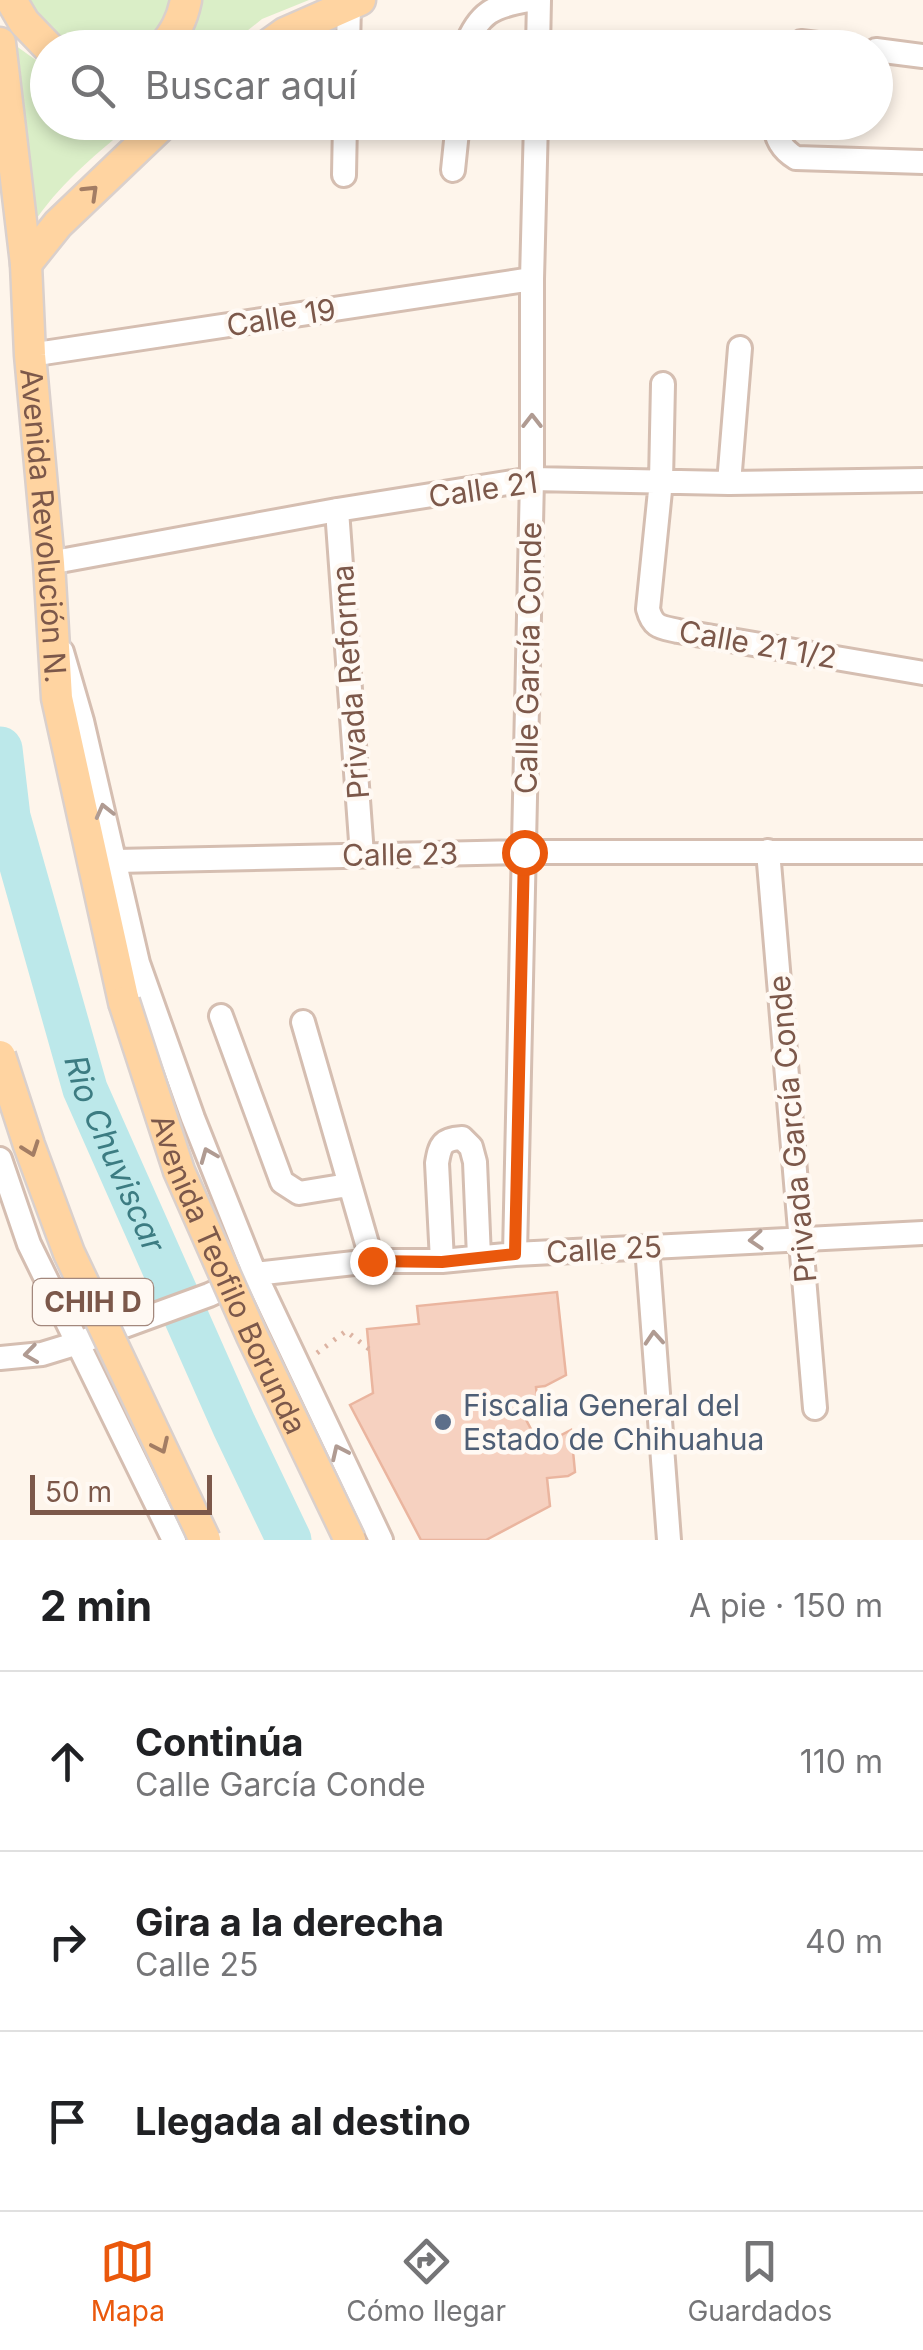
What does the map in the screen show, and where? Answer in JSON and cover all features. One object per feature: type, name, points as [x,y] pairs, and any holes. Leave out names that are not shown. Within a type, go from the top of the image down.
[{"type":"main road","points":[[11,0],[32,30]]},
{"type":"main road","points":[[176,30],[186,0]]},
{"type":"main road","points":[[292,30],[354,2]]},
{"type":"main road","name":"Avenida Revolución N.","points":[[0,43],[26,264],[57,698],[124,1002]]},
{"type":"main road","points":[[26,264],[58,224],[146,140]]},
{"type":"main road","name":"Avenida Teofilo Borunda","points":[[124,1002],[179,1172],[350,1540]]},
{"type":"main road","name":"CHIH D","points":[[0,1056],[70,1253],[205,1540]]},
{"type":"street","points":[[474,30],[477,22],[499,5],[529,0]]},
{"type":"street","points":[[538,30],[539,0]]},
{"type":"street","points":[[350,30],[354,2]]},
{"type":"street","points":[[893,52],[923,56]]},
{"type":"street","points":[[344,175],[345,140]]},
{"type":"street","points":[[452,170],[456,140]]},
{"type":"street","name":"Calle García Conde","points":[[515,1254],[536,140]]},
{"type":"street","points":[[778,140],[796,158],[923,162]]},
{"type":"street","name":"Calle 19","points":[[30,355],[532,278]]},
{"type":"street","points":[[729,483],[740,348]]},
{"type":"street","name":"Calle 21 1/2","points":[[663,384],[661,481],[648,610],[651,621],[678,631],[923,673]]},
{"type":"street","name":"Calle 21","points":[[48,563],[532,479],[729,483],[923,480]]},
{"type":"street","name":"Privada Reforma","points":[[337,510],[362,855]]},
{"type":"street","points":[[53,623],[82,720],[138,963],[193,1118],[255,1274],[381,1540]]},
{"type":"street","name":"Privada García Conde","points":[[768,850],[815,1408]]},
{"type":"street","name":"Calle 23","points":[[116,861],[524,852],[923,852]]},
{"type":"street","points":[[221,1016],[282,1182],[300,1193],[348,1185]]},
{"type":"street","points":[[303,1022],[372,1261]]},
{"type":"street","points":[[442,1262],[437,1163],[439,1148],[450,1139],[462,1138],[471,1146],[476,1162],[479,1257]]},
{"type":"street","points":[[0,1160],[29,1244],[174,1540]]},
{"type":"street","name":"Calle 25","points":[[0,1358],[42,1354],[209,1296],[255,1274],[372,1261],[442,1262],[515,1254],[923,1232]]},
{"type":"street","points":[[646,1248],[669,1540]]},
{"type":"path","points":[[299,1367],[346,1331],[368,1350]]},
{"type":"green space","points":[[30,0],[172,0],[164,30],[52,30],[34,13]]},
{"type":"green space","points":[[202,0],[309,0],[262,19],[248,30],[189,30]]},
{"type":"green space","points":[[12,43],[30,56],[30,140],[114,140],[70,179],[37,218]]},
{"type":"building","name":"Fiscalia General del Estado de Chihuahua","points":[[557,1292],[566,1375],[536,1387],[538,1406],[523,1414],[540,1446],[571,1430],[575,1472],[547,1478],[550,1506],[486,1540],[421,1540],[350,1405],[373,1393],[367,1329],[419,1324],[417,1306]]},
{"type":"waterway","name":"Rio Chuviscar","points":[[0,749],[8,817],[85,1089],[289,1540]]},
{"type":"place","name":"Fiscalia General del Estado de Chihuahua","points":[[443,1422]]},
{"type":"route","points":[[372,1261],[442,1262],[515,1254],[524,852]]}]
